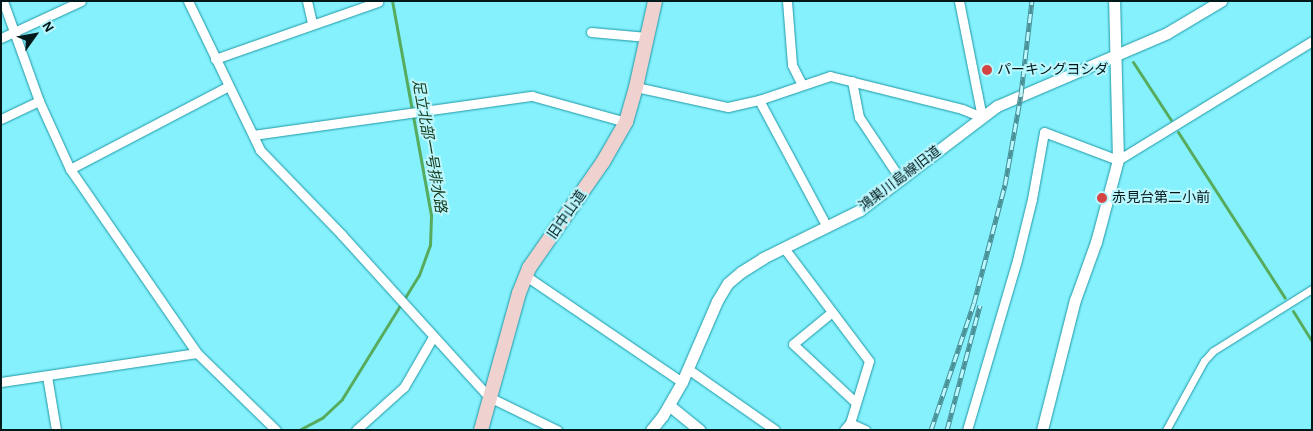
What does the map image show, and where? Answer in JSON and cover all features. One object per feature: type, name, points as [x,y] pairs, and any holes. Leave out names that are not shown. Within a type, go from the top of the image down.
[{"type":"main road","name":"旧中山道","points":[[481,430],[519,293],[526,276],[603,162],[626,122],[636,87],[655,1]]},
{"type":"street","points":[[3,1],[39,101],[70,169],[197,353],[275,429]]},
{"type":"street","points":[[1,38],[81,1]]},
{"type":"street","points":[[188,1],[260,150],[489,397],[556,430]]},
{"type":"street","points":[[307,1],[312,23]]},
{"type":"street","points":[[787,1],[792,65],[802,85]]},
{"type":"street","points":[[959,1],[982,117]]},
{"type":"street","points":[[1042,430],[1075,300],[1096,242],[1118,160],[1114,1]]},
{"type":"street","name":"鴻巣川島線旧道","points":[[651,430],[670,406],[717,301],[728,283],[763,258],[860,210],[997,106],[1021,94],[1167,33],[1221,1]]},
{"type":"street","points":[[215,59],[312,23],[378,2]]},
{"type":"street","points":[[591,32],[647,37]]},
{"type":"street","points":[[1118,160],[1312,41]]},
{"type":"street","points":[[636,87],[728,107],[759,100],[830,76],[962,109],[982,117]]},
{"type":"street","points":[[852,81],[859,118],[902,180]]},
{"type":"street","points":[[70,169],[229,86]]},
{"type":"street","points":[[253,135],[532,96],[626,122]]},
{"type":"street","points":[[759,100],[827,227]]},
{"type":"street","points":[[1,120],[39,101]]},
{"type":"street","points":[[967,430],[1017,260],[1032,199],[1044,132],[1118,160]]},
{"type":"street","points":[[784,248],[869,361],[847,426],[865,430]]},
{"type":"street","points":[[526,276],[682,382]]},
{"type":"street","points":[[1166,430],[1204,361],[1213,351],[1312,289]]},
{"type":"street","points":[[832,312],[793,344],[855,402]]},
{"type":"street","points":[[356,430],[404,387],[433,337]]},
{"type":"street","points":[[1,382],[197,353]]},
{"type":"street","points":[[688,369],[775,430]]},
{"type":"street","points":[[47,376],[56,430]]},
{"type":"street","points":[[670,406],[700,430]]},
{"type":"waterway","name":"足立北部一号排水路","points":[[299,430],[323,417],[342,399],[419,275],[430,245],[431,215],[392,1]]},
{"type":"waterway","points":[[1133,62],[1171,120]]},
{"type":"waterway","points":[[1178,132],[1285,298]]},
{"type":"waterway","points":[[1293,311],[1312,341]]},
{"type":"railway","points":[[931,430],[974,303],[1005,185],[1021,94],[1032,1]]},
{"type":"railway","points":[[947,430],[980,305]]},
{"type":"place","name":"パーキングヨシダ","points":[[987,70]]},
{"type":"place","name":"赤見台第二小前","points":[[1102,198]]}]
